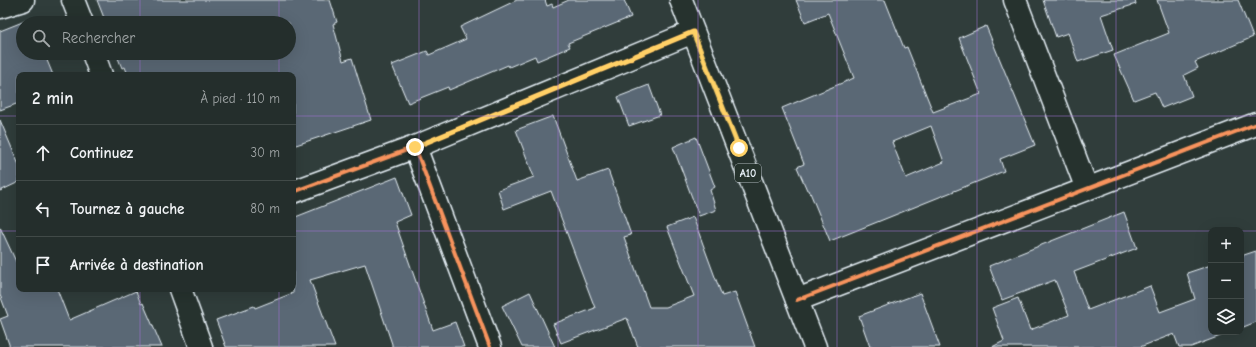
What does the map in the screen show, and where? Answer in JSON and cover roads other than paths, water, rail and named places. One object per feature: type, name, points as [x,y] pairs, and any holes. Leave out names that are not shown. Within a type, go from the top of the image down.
[{"type":"street","points":[[0,7],[23,0]]},
{"type":"street","points":[[73,0],[79,16]]},
{"type":"street","name":"A10","points":[[681,0],[816,347]]},
{"type":"street","points":[[1015,0],[1087,189]]},
{"type":"street","points":[[296,191],[415,147],[693,32]]},
{"type":"street","points":[[96,60],[100,72]]},
{"type":"street","points":[[797,300],[1256,124]]},
{"type":"street","points":[[415,147],[490,347]]},
{"type":"street","points":[[181,292],[201,347]]}]
